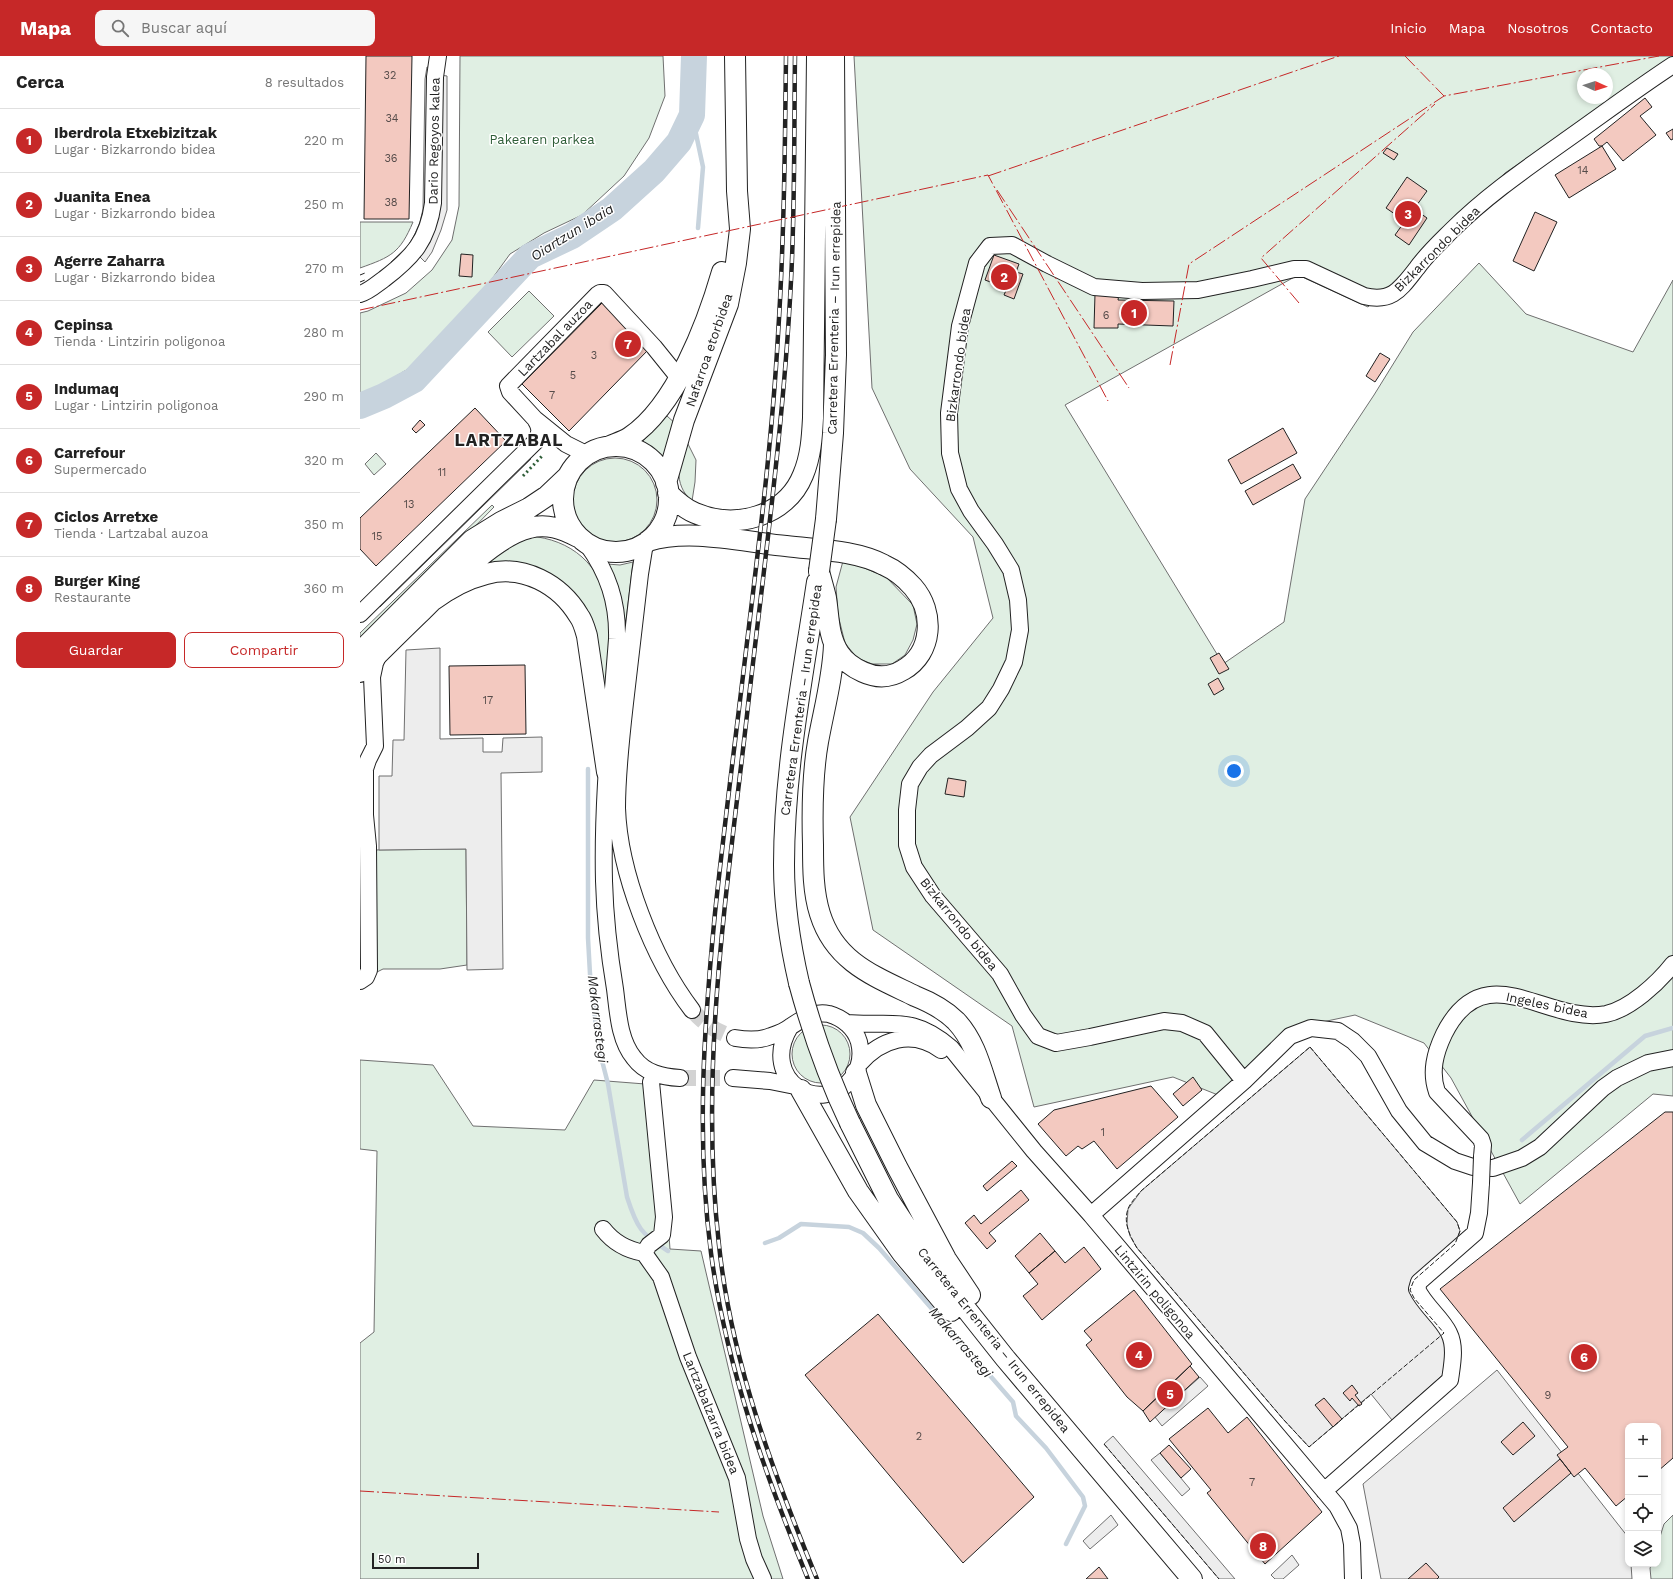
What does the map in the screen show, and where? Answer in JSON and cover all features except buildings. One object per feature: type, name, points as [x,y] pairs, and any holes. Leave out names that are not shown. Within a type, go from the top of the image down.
[{"type":"main road","name":"Nafarroa etorbidea","points":[[667,488],[684,420],[728,304],[736,263],[740,228],[736,191],[734,56]]},
{"type":"main road","points":[[360,652],[472,540],[501,522],[529,508],[547,496],[567,477],[578,461],[586,454],[598,449],[610,446],[629,447],[645,455],[658,467],[667,488],[678,502],[694,513],[713,520],[733,522],[764,514],[780,505],[793,492],[803,475],[811,447],[813,418],[817,56]]},
{"type":"main road","name":"Carretera Errenteria – Irun errepidea","points":[[834,56],[836,355],[833,433],[826,519],[790,766],[785,814],[784,866],[787,918],[799,983],[821,1056],[850,1123],[888,1199],[932,1266],[1005,1358],[1192,1579]]},
{"type":"main road","name":"Nafarroa etorbidea","points":[[610,446],[630,437],[650,419],[663,403],[679,378],[700,338],[714,302],[726,255],[736,191]]},
{"type":"main road","points":[[567,477],[563,492],[566,519],[583,540]]},
{"type":"main road","points":[[646,542],[662,525],[668,504],[667,488]]},
{"type":"main road","points":[[360,672],[457,576],[479,558],[519,531],[532,527],[545,526],[562,529],[601,550],[616,552],[631,550],[646,542],[674,535],[836,552],[866,558],[884,565],[906,579],[914,588],[924,604],[928,623],[928,637],[923,650],[917,660],[896,674],[882,677],[870,675],[859,670],[849,664],[834,644]]},
{"type":"main road","points":[[432,601],[460,583],[486,574],[498,572],[516,572],[532,576],[551,585],[563,594],[580,617],[587,636],[607,772]]},
{"type":"main road","points":[[819,572],[826,597],[829,623],[834,644],[834,665],[818,744],[813,794],[814,885],[824,926],[832,939],[849,959],[860,968],[928,1002],[948,1014],[957,1022],[973,1046],[989,1095]]},
{"type":"main road","points":[[858,1069],[866,1105],[946,1259],[979,1308],[1041,1382],[1045,1405]]},
{"type":"main road","points":[[798,1088],[858,1191],[898,1248],[983,1349],[1005,1358]]},
{"type":"street","name":"Dario Regoyos kalea","points":[[360,294],[391,274],[407,260],[418,248],[426,234],[431,218],[433,203],[435,77],[438,56]]},
{"type":"street","name":"Bizkarrondo bidea","points":[[1244,1081],[1205,1033],[1182,1023],[1164,1021],[1056,1043],[1038,1036],[1023,1015],[1000,974],[933,896],[914,867],[907,845],[907,810],[910,784],[920,767],[931,755],[989,708],[1001,689],[1014,662],[1020,630],[1018,600],[1011,570],[995,544],[971,511],[959,489],[950,453],[949,413],[960,326],[977,263],[990,246],[1012,245],[1094,287],[1142,292],[1198,290],[1252,280],[1288,270],[1306,269],[1364,296],[1373,298],[1388,296],[1397,292],[1410,278],[1417,267],[1453,229],[1487,199],[1519,174],[1673,65]]},
{"type":"street","name":"Lartzabal auzoa","points":[[586,454],[566,444],[535,419],[510,392],[508,386],[600,293],[604,293],[649,342],[679,378]]},
{"type":"street","points":[[360,614],[536,441],[540,434],[539,426],[535,419]]},
{"type":"street","points":[[583,540],[605,572],[613,594],[616,613],[617,639],[604,820],[604,881],[610,958],[620,1026],[628,1048],[643,1068],[655,1074],[680,1078]]},
{"type":"street","points":[[646,542],[640,574],[618,767],[619,829],[630,880],[654,945],[670,976],[692,1010]]},
{"type":"street","points":[[360,981],[368,973],[369,966],[368,846],[363,820],[365,770],[375,746],[373,670],[381,651]]},
{"type":"street","points":[[360,701],[366,705],[374,717]]},
{"type":"street","name":"Ingeles bidea","points":[[1324,1491],[1450,1380],[1453,1355],[1449,1333],[1417,1290],[1419,1282],[1475,1233],[1479,1213],[1483,1145],[1481,1139],[1437,1092],[1434,1083],[1434,1067],[1437,1050],[1451,1022],[1466,1004],[1480,996],[1488,995],[1523,998],[1567,1011],[1585,1014],[1606,1014],[1620,1010],[1639,996],[1654,984],[1673,964]]},
{"type":"street","points":[[733,1078],[770,1081],[798,1088],[811,1094],[822,1095],[842,1089],[850,1082],[858,1069],[861,1053],[859,1042],[854,1032],[846,1023],[828,1014],[807,1016],[770,1037],[755,1040],[735,1038]]},
{"type":"street","name":"Lintzirin poligonoa","points":[[846,1023],[861,1024],[894,1022],[915,1026],[934,1035],[951,1048],[1034,1151],[1091,1215],[1337,1506],[1349,1528],[1352,1544],[1353,1579]]},
{"type":"street","points":[[790,1027],[783,1038],[780,1051],[781,1064],[787,1076],[798,1088]]},
{"type":"street","points":[[1091,1215],[1244,1081],[1290,1036],[1311,1028],[1338,1031],[1353,1041],[1368,1056],[1399,1111],[1425,1143],[1445,1155],[1473,1167],[1493,1168],[1522,1158],[1540,1147],[1603,1088],[1617,1078],[1648,1063],[1673,1058]]},
{"type":"street","name":"Lintzirin poligonoa","points":[[858,1069],[875,1048],[885,1043],[895,1040],[917,1040],[932,1045],[945,1053],[989,1095]]},
{"type":"street","points":[[603,1229],[618,1243],[634,1251],[646,1249],[662,1235],[664,1210],[651,1082],[655,1074]]},
{"type":"street","name":"Lartzabalzarra bidea","points":[[646,1249],[661,1277],[688,1357],[737,1478],[748,1539],[754,1559],[763,1579]]},
{"type":"green space","name":"Pakearen parkea","points":[[460,56],[663,56],[665,96],[649,138],[624,176],[582,215],[544,233],[510,254],[481,294],[454,325],[413,366],[363,396],[360,396],[360,313],[368,311],[406,293],[432,270],[452,240],[459,206]]},
{"type":"green space","points":[[854,56],[1673,56],[1673,61],[1613,101],[1613,68],[1577,68],[1577,104],[1608,104],[1505,173],[1368,307],[1298,275],[1065,405],[1223,664],[1284,622],[1305,499],[1374,395],[1413,332],[1479,263],[1526,314],[1633,352],[1673,280],[1673,1096],[1653,1094],[1520,1204],[1451,1078],[1424,1043],[1355,1015],[1285,1030],[1218,1095],[1173,1077],[1034,1107],[1012,1026],[873,930],[850,817],[933,692],[993,618],[973,537],[910,469],[872,388]]},
{"type":"green space","points":[[360,222],[413,222],[404,241],[399,247],[380,261],[360,268]]},
{"type":"green space","points":[[529,291],[554,316],[512,357],[488,332]]},
{"type":"green space","points":[[667,416],[676,424],[665,461],[656,452],[640,444]]},
{"type":"green space","points":[[685,438],[696,460],[692,501],[686,494],[679,479],[679,463]]},
{"type":"green space","points":[[376,453],[386,464],[374,475],[365,464]]},
{"type":"green space","points":[[615,458],[631,461],[645,470],[654,484],[657,500],[654,516],[645,530],[631,539],[615,542],[599,539],[585,530],[576,516],[573,500],[576,484],[585,470],[599,461]]},
{"type":"green space","points":[[492,505],[494,507],[360,644],[360,633]]},
{"type":"green space","points":[[529,536],[558,542],[571,549],[582,557],[599,579],[605,593],[610,631],[605,700],[572,594],[481,569],[505,548]]},
{"type":"green space","points":[[843,561],[886,577],[913,605],[917,624],[913,640],[905,655],[892,664],[872,664],[857,658],[845,643],[838,615],[836,587]]},
{"type":"green space","points":[[633,562],[622,654],[607,564],[620,565]]},
{"type":"green space","points":[[466,849],[467,965],[440,969],[383,969],[373,974],[373,850]]},
{"type":"green space","points":[[815,1025],[827,1025],[842,1033],[850,1048],[850,1060],[842,1075],[827,1083],[815,1083],[800,1075],[792,1060],[792,1048],[800,1033]]},
{"type":"green space","points":[[360,1060],[433,1065],[473,1126],[565,1130],[594,1080],[658,1085],[670,1249],[701,1251],[763,1516],[783,1579],[360,1579],[360,1343],[374,1332],[377,1151],[360,1149]]},
{"type":"green space","points":[[1673,1515],[1673,1579],[1651,1579],[1650,1567],[1661,1567],[1661,1534],[1664,1524]]},
{"type":"shaded area","points":[[427,67],[431,68],[427,205],[417,240],[394,264],[391,262],[408,246],[414,236],[420,222],[423,209],[425,79]]},
{"type":"shaded area","points":[[440,75],[447,76],[447,210],[432,252],[425,262],[419,256],[428,240]]},
{"type":"shaded area","points":[[528,457],[531,459],[380,607],[378,604]]},
{"type":"shaded area","points":[[440,648],[440,739],[483,738],[483,752],[502,752],[503,738],[542,737],[542,772],[501,773],[503,969],[467,970],[466,849],[379,850],[379,776],[392,776],[393,740],[404,740],[406,650]]},
{"type":"shaded area","points":[[1310,1047],[1457,1222],[1460,1231],[1455,1244],[1414,1280],[1444,1333],[1446,1372],[1392,1420],[1371,1394],[1309,1447],[1283,1419],[1137,1248],[1130,1236],[1127,1225],[1128,1209],[1141,1191]]},
{"type":"shaded area","points":[[1497,1370],[1625,1533],[1625,1567],[1631,1567],[1632,1579],[1381,1579],[1363,1484]]},
{"type":"shaded area","points":[[1200,1377],[1208,1386],[1162,1426],[1155,1417]]},
{"type":"shaded area","points":[[1113,1436],[1235,1579],[1219,1579],[1104,1444]]},
{"type":"shaded area","points":[[1160,1453],[1190,1489],[1182,1496],[1151,1460]]},
{"type":"shaded area","points":[[1111,1515],[1118,1525],[1090,1549],[1083,1541]]},
{"type":"shaded area","points":[[1292,1555],[1299,1565],[1283,1579],[1275,1579],[1271,1575]]},
{"type":"waterway","name":"Oiartzun ibaia","points":[[360,406],[384,396],[414,380],[530,256],[572,236],[612,209],[654,171],[679,142],[692,115],[694,56]]},
{"type":"waterway","name":"Makarrastegi","points":[[692,115],[703,167],[698,228]]},
{"type":"waterway","name":"Makarrastegi","points":[[588,769],[588,938],[590,974],[598,1045],[608,1084],[627,1197],[637,1223],[641,1229],[652,1240],[668,1251]]},
{"type":"waterway","points":[[1522,1140],[1645,1036],[1673,1028]]},
{"type":"waterway","name":"Makarrastegi","points":[[765,1243],[779,1238],[801,1224],[849,1227],[863,1233],[879,1248],[1013,1402],[1016,1416],[1046,1448],[1083,1497],[1085,1506],[1066,1544]]},
{"type":"tunnel","points":[[692,1010],[711,1027],[735,1038]]},
{"type":"tunnel","points":[[680,1078],[733,1078]]},
{"type":"railway","points":[[786,56],[783,230],[772,416],[755,578],[715,913],[705,1040],[703,1125],[706,1210],[711,1253],[726,1337],[762,1460],[808,1579]]},
{"type":"railway","points":[[795,56],[794,197],[788,333],[784,385],[725,903],[714,1039],[712,1108],[713,1176],[719,1245],[733,1331],[756,1415],[770,1457],[817,1579]]},
{"type":"hedge","points":[[523,476],[543,455]]},
{"type":"fence","points":[[360,275],[365,273]]},
{"type":"fence","points":[[360,282],[365,280]]},
{"type":"fence","points":[[1310,1047],[1457,1222],[1460,1231],[1455,1244],[1414,1280],[1410,1290],[1414,1298],[1444,1333],[1309,1447],[1283,1419],[1137,1248],[1130,1234],[1126,1219],[1129,1207],[1141,1191],[1310,1047]]},
{"type":"fence","points":[[1104,1444],[1219,1579]]},
{"type":"power","points":[[988,176],[1339,56]]},
{"type":"power","points":[[1405,56],[1444,96]]},
{"type":"power","points":[[1170,365],[1189,264],[1444,96],[1659,56]]},
{"type":"power","points":[[1299,303],[1261,258],[1435,104]]},
{"type":"power","points":[[360,310],[988,175],[1108,401]]},
{"type":"power","points":[[997,190],[1129,388]]},
{"type":"power","points":[[360,1491],[719,1512]]},
{"type":"place","name":"Agerre Zaharra","points":[[1408,214]]},
{"type":"place","name":"Juanita Enea","points":[[1004,277]]},
{"type":"place","name":"Iberdrola Etxebizitzak","points":[[1134,313]]},
{"type":"place","name":"Ciclos Arretxe","points":[[628,344]]},
{"type":"place","name":"Cepinsa","points":[[1139,1355]]},
{"type":"place","name":"Carrefour","points":[[1584,1357]]},
{"type":"place","name":"Indumaq","points":[[1170,1394]]},
{"type":"place","name":"Burger King","points":[[1263,1546]]},
{"type":"district","name":"LARTZABAL","points":[[509,440]]}]
